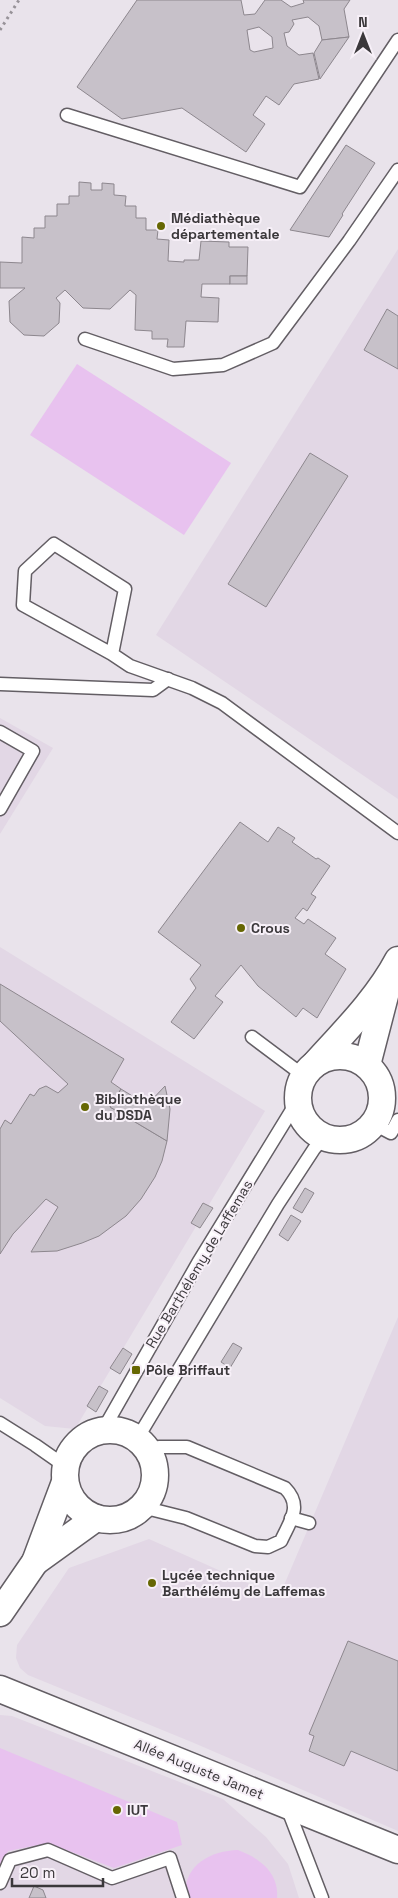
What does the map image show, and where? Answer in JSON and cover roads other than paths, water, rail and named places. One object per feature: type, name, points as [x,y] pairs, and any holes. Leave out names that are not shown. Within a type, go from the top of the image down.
[{"type":"street","name":"Rue Barthélemy de Laffemas","points":[[367,1065],[394,967]]},
{"type":"street","name":"Rue Barthélemy de Laffemas","points":[[306,1080],[394,967]]},
{"type":"street","points":[[347,1056],[367,1065],[374,1073],[382,1093],[382,1104],[386,1122],[356,1137],[335,1140],[314,1132],[300,1112],[306,1080],[325,1058],[347,1056]]},
{"type":"street","points":[[0,1613],[35,1562],[65,1474],[70,1453],[78,1442],[90,1434],[102,1430],[115,1429],[127,1432],[142,1444],[153,1460],[156,1473],[150,1497],[142,1507],[121,1519],[108,1520],[96,1518],[76,1504],[69,1494],[65,1474]]},
{"type":"street","points":[[35,1562],[96,1518]]},
{"type":"street","name":"Allée Auguste Jamet","points":[[0,1689],[398,1850]]},
{"type":"lane","points":[[67,115],[300,188],[398,40]]},
{"type":"lane","points":[[85,339],[173,369],[223,365],[273,343],[349,241],[398,170]]},
{"type":"lane","points":[[112,654],[125,589],[54,544],[25,571],[24,605],[130,666],[192,688],[222,703],[398,833]]},
{"type":"lane","points":[[0,684],[153,690],[168,679]]},
{"type":"lane","points":[[0,732],[33,751],[0,809]]},
{"type":"lane","points":[[252,1037],[306,1080]]},
{"type":"lane","name":"Rue Barthélemy de Laffemas","points":[[102,1430],[306,1080]]},
{"type":"lane","points":[[142,1507],[174,1514],[255,1546],[268,1547],[280,1541],[295,1505],[293,1496],[285,1488],[187,1447],[160,1447],[142,1444],[278,1204],[324,1137]]},
{"type":"lane","points":[[0,1423],[35,1445],[65,1474]]},
{"type":"lane","points":[[291,1518],[309,1523]]},
{"type":"lane","points":[[286,1804],[322,1898]]},
{"type":"lane","points":[[0,1883],[10,1860],[48,1850],[112,1878],[170,1858],[183,1898]]},
{"type":"place","name":"Médiathèque départementale","points":[[161,226]]},
{"type":"place","name":"Crous","points":[[241,928]]},
{"type":"place","name":"Bibliothèque du DSDA","points":[[85,1107]]},
{"type":"place","name":"Pôle Briffaut","points":[[136,1370]]},
{"type":"place","name":"Lycée technique Barthélémy de Laffemas","points":[[152,1583]]},
{"type":"place","name":"IUT","points":[[117,1810]]}]
